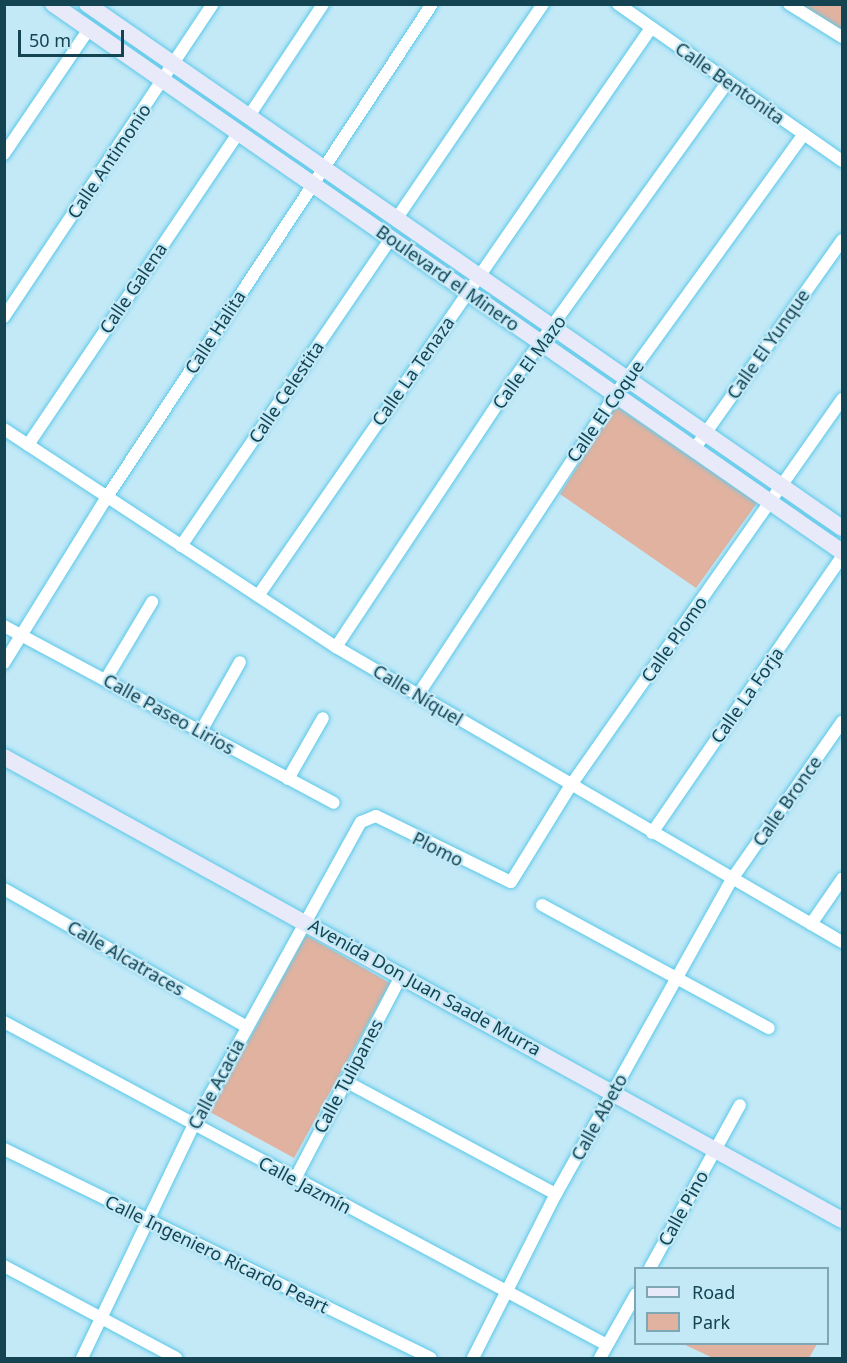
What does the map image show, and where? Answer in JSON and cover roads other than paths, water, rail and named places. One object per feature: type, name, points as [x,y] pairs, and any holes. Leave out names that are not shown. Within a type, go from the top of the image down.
[{"type":"street","name":"Boulevard el Minero","points":[[53,4],[843,552]]},
{"type":"street","name":"Calle Antimonio","points":[[4,317],[213,4]]},
{"type":"street","points":[[249,116],[323,4]]},
{"type":"street","name":"Calle Halita","points":[[4,663],[106,497],[432,4]]},
{"type":"street","points":[[397,218],[543,4]]},
{"type":"street","name":"Calle Bentonita","points":[[618,4],[843,161]]},
{"type":"street","points":[[789,4],[843,37]]},
{"type":"street","name":"Boulevard el Minero","points":[[96,7],[173,64],[843,528]]},
{"type":"street","name":"Calle La Tenaza","points":[[258,596],[651,28]]},
{"type":"street","points":[[4,154],[89,29]]},
{"type":"street","name":"Calle El Mazo","points":[[336,647],[541,343],[728,81]]},
{"type":"street","name":"Calle Galena","points":[[28,445],[239,132]]},
{"type":"street","name":"Calle El Coque","points":[[418,695],[615,395],[804,134]]},
{"type":"street","name":"Calle Celestita","points":[[181,546],[391,238]]},
{"type":"street","name":"Calle El Yunque","points":[[695,448],[843,240]]},
{"type":"street","name":"Calle Plomo","points":[[511,882],[571,786],[843,399]]},
{"type":"street","name":"Calle Níquel","points":[[4,429],[336,647],[571,786],[843,942]]},
{"type":"street","name":"Calle La Forja","points":[[652,833],[843,557]]},
{"type":"street","points":[[106,680],[152,602]]},
{"type":"street","name":"Calle Paseo Lirios","points":[[4,626],[334,803]]},
{"type":"street","points":[[201,731],[240,662]]},
{"type":"street","points":[[288,779],[323,718]]},
{"type":"street","name":"Calle Bronce","points":[[732,879],[843,722]]},
{"type":"street","name":"Avenida Don Juan Saade Murra","points":[[4,757],[402,974],[843,1220]]},
{"type":"street","name":"Plomo","points":[[365,818],[376,816],[511,882]]},
{"type":"street","name":"Calle Acacia","points":[[82,1359],[145,1220],[193,1126],[365,818]]},
{"type":"street","name":"Calle Abeto","points":[[473,1359],[504,1292],[556,1194],[732,879]]},
{"type":"street","points":[[811,924],[843,879]]},
{"type":"street","name":"Calle Alcatraces","points":[[4,889],[247,1026]]},
{"type":"street","points":[[542,905],[769,1028]]},
{"type":"street","name":"Calle Tulipanes","points":[[295,1179],[402,974]]},
{"type":"street","name":"Calle Jazmín","points":[[4,1022],[193,1126],[607,1345]]},
{"type":"street","points":[[345,1081],[556,1194]]},
{"type":"street","name":"Calle Pino","points":[[651,1267],[740,1105]]},
{"type":"street","name":"Calle Ingeniero Ricardo Peart","points":[[4,1149],[430,1359]]},
{"type":"street","points":[[4,1266],[99,1321],[176,1359]]},
{"type":"street","points":[[600,1359],[634,1298]]}]
